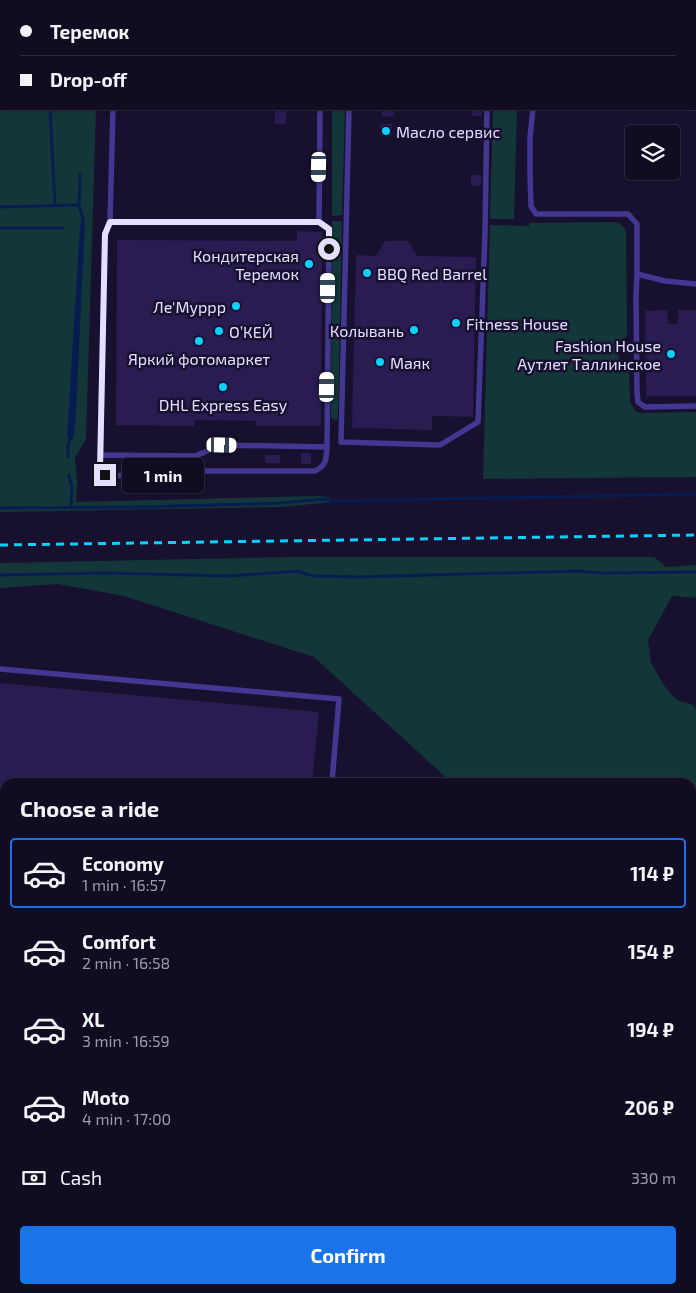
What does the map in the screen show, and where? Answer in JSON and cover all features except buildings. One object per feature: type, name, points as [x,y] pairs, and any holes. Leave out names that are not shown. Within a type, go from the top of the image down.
[{"type":"lane","points":[[110,222],[319,222],[329,229],[327,447],[325,462],[321,468],[315,471],[189,471],[111,476],[105,475],[100,470],[105,234],[110,222],[113,110]]},
{"type":"lane","points":[[319,222],[320,110]]},
{"type":"lane","points":[[349,110],[341,442],[440,445],[478,422],[485,233],[487,110]]},
{"type":"lane","points":[[533,110],[530,137],[530,174],[531,206],[536,214],[628,214],[637,224],[638,402],[645,407],[696,406]]},
{"type":"lane","points":[[637,274],[665,281],[696,284]]},
{"type":"lane","points":[[100,455],[195,456],[222,445],[327,447]]},
{"type":"lane","points":[[0,669],[339,699],[332,778]]},
{"type":"green space","points":[[0,110],[96,110],[86,439],[75,458],[76,502],[320,496],[331,498],[331,502],[282,507],[0,512]]},
{"type":"green space","points":[[332,110],[345,110],[342,215],[332,216]]},
{"type":"green space","points":[[493,110],[517,110],[514,219],[490,219]]},
{"type":"green space","points":[[332,221],[342,221],[338,419],[334,420],[331,418]]},
{"type":"green space","points":[[612,222],[621,224],[626,232],[627,335],[619,347],[619,363],[629,370],[630,402],[635,411],[641,413],[696,412],[696,477],[483,479],[490,225],[529,226],[529,223]]},
{"type":"green space","points":[[294,557],[654,557],[666,567],[696,565],[696,598],[672,596],[648,640],[651,663],[665,687],[677,700],[693,705],[696,709],[696,778],[447,778],[314,657],[124,596],[58,584],[0,588],[0,563]]},
{"type":"water","points":[[82,220],[85,222],[75,430],[73,438],[70,440],[67,437],[80,227]]},
{"type":"waterway","points":[[50,110],[55,206]]},
{"type":"waterway","points":[[0,207],[79,205],[80,175]]},
{"type":"waterway","points":[[79,205],[83,223]]},
{"type":"waterway","points":[[0,228],[63,228]]},
{"type":"waterway","points":[[68,457],[68,444],[72,436]]},
{"type":"waterway","points":[[69,475],[72,485],[71,506]]},
{"type":"waterway","points":[[0,508],[142,507],[281,503],[325,499],[333,501],[696,494]]},
{"type":"waterway","points":[[0,575],[107,573],[229,576],[299,571],[315,576],[357,577],[579,571],[601,573],[696,572]]},
{"type":"railway","points":[[0,545],[696,535]]},
{"type":"place","name":"Масло сервис","points":[[386,131]]},
{"type":"place","name":"Кондитерская Теремок","points":[[309,264]]},
{"type":"place","name":"BBQ Red Barrel","points":[[367,273]]},
{"type":"place","name":"Ле'Муррр","points":[[236,306]]},
{"type":"place","name":"Fitness House","points":[[456,323]]},
{"type":"place","name":"Колывань","points":[[414,330]]},
{"type":"place","name":"О’КЕЙ","points":[[219,331]]},
{"type":"place","name":"Яркий фотомаркет","points":[[199,341]]},
{"type":"place","name":"Fashion House Аутлет Таллинское","points":[[671,354]]},
{"type":"place","name":"Маяк","points":[[380,362]]},
{"type":"place","name":"DHL Express Easy","points":[[223,387]]},
{"type":"route","points":[[105,475],[100,470],[105,234],[110,222],[319,222],[329,229],[329,249]]}]
